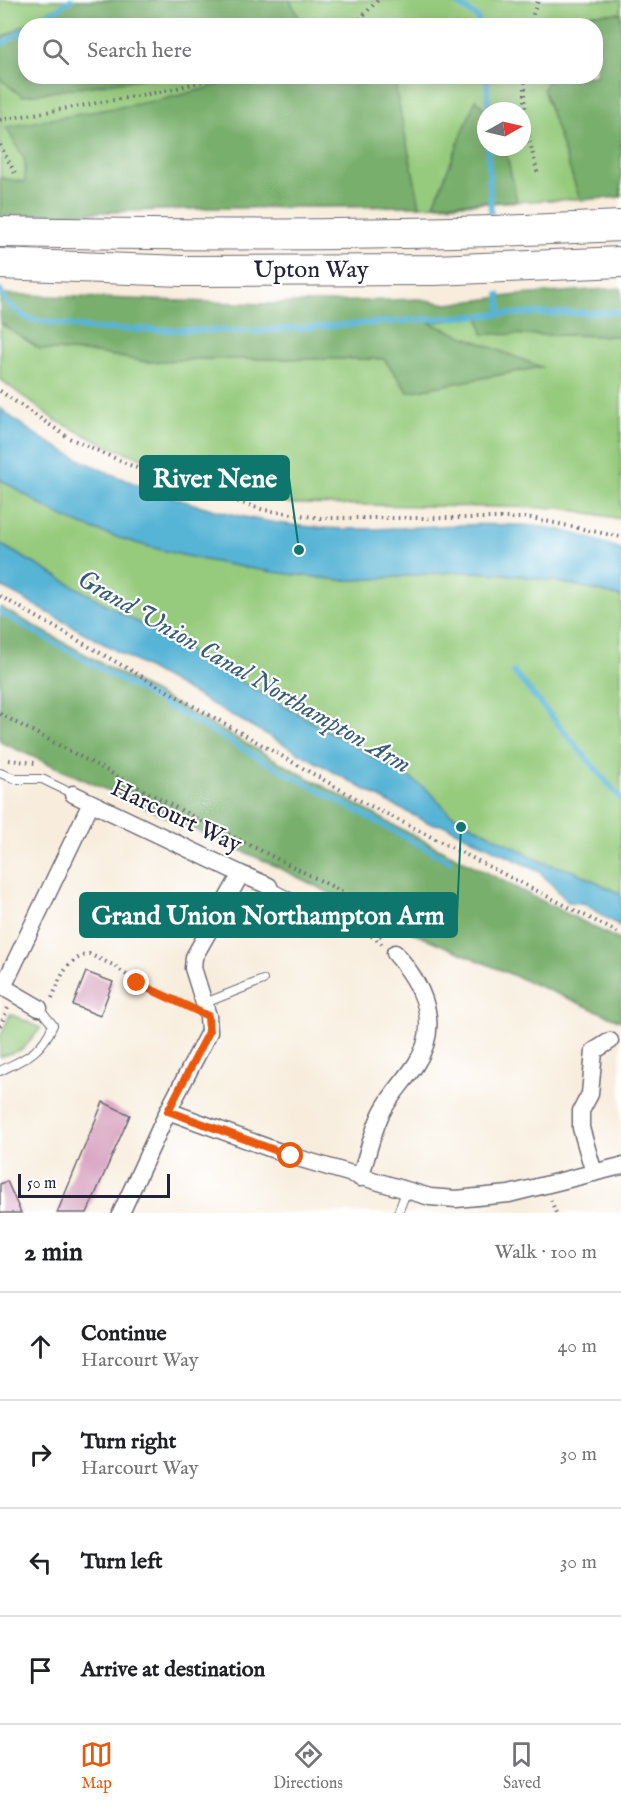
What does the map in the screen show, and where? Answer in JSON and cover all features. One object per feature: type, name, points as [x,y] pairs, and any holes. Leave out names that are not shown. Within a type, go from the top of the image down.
[{"type":"highway","name":"Upton Way","points":[[14,232],[169,236],[456,233],[621,226]]},
{"type":"highway","name":"Upton Way","points":[[0,264],[181,271],[435,270],[621,262]]},
{"type":"street","name":"Harcourt Way","points":[[73,794],[269,886]]},
{"type":"street","name":"Harcourt Way","points":[[42,1012],[2,987],[91,803]]},
{"type":"street","name":"Harcourt Way","points":[[121,1213],[168,1111],[209,1032],[207,1010],[193,968],[194,957],[241,874]]},
{"type":"street","points":[[360,1178],[381,1114],[397,1087],[416,1065],[427,1044],[430,1026],[420,989],[412,973],[395,953]]},
{"type":"street","points":[[594,1173],[581,1128],[581,1111],[591,1094],[594,1051],[610,1041]]},
{"type":"street","points":[[168,1111],[291,1156],[360,1178],[406,1192],[456,1199],[509,1194],[621,1166]]},
{"type":"lane","points":[[0,773],[16,778],[42,779],[73,794]]},
{"type":"lane","points":[[269,886],[343,924]]},
{"type":"lane","points":[[207,1010],[263,980]]},
{"type":"lane","points":[[0,1071],[31,1055],[45,1043],[53,1025],[42,1012]]},
{"type":"lane","points":[[398,1213],[406,1192]]},
{"type":"path","points":[[361,18],[378,0]]},
{"type":"path","points":[[532,18],[538,0]]},
{"type":"path","points":[[0,120],[165,91],[192,84]]},
{"type":"path","points":[[525,84],[525,122],[538,175]]},
{"type":"path","points":[[0,145],[16,175]]},
{"type":"path","points":[[0,391],[69,438],[148,473],[264,510],[321,518],[531,518],[621,537]]},
{"type":"path","points":[[0,596],[359,800],[621,934]]},
{"type":"path","points":[[0,714],[192,816],[345,893],[395,953]]},
{"type":"path","points":[[42,1012],[62,974],[75,958],[89,954],[115,966],[137,983],[207,1010]]},
{"type":"green space","points":[[0,0],[621,0],[621,197],[420,206],[214,208],[0,216]]},
{"type":"green space","points":[[69,0],[290,0],[299,18],[37,18]]},
{"type":"green space","points":[[621,13],[621,197],[580,200],[543,89],[546,84],[603,84],[603,18],[588,18],[592,14]]},
{"type":"green space","points":[[18,29],[18,84],[105,84],[22,96],[0,79],[0,39]]},
{"type":"green space","points":[[224,84],[397,84],[396,91],[420,206],[214,208],[0,216],[0,178],[25,182],[25,161],[6,127],[160,100]]},
{"type":"green space","points":[[476,99],[478,102],[477,156],[507,156],[517,201],[434,204]]},
{"type":"green space","points":[[621,288],[621,336],[483,334],[479,316],[430,323],[541,367],[408,392],[384,359],[199,359],[147,362],[98,353],[40,349],[0,323],[0,294],[262,304],[420,299],[448,304],[517,295]]},
{"type":"green space","points":[[479,316],[484,334],[621,336],[621,519],[561,508],[292,504],[227,488],[108,446],[55,420],[0,379],[0,323],[41,349],[98,353],[147,362],[199,359],[385,359],[408,392],[539,367],[429,323]]},
{"type":"green space","points":[[0,479],[67,515],[102,529],[175,552],[212,560],[339,580],[449,572],[504,574],[563,583],[621,597],[621,894],[574,871],[544,863],[449,813],[431,793],[407,776],[0,544]]},
{"type":"green space","points":[[0,607],[397,827],[621,941],[621,1021],[390,923],[269,863],[0,742]]},
{"type":"green space","points":[[10,1014],[41,1028],[23,1049],[0,1057],[0,1037]]},
{"type":"water","points":[[0,408],[31,431],[66,452],[105,471],[147,488],[232,514],[273,522],[339,529],[505,525],[544,527],[578,534],[621,549],[621,597],[544,579],[484,572],[449,572],[361,580],[328,579],[214,562],[131,542],[69,520],[0,479]]},
{"type":"water","points":[[0,544],[407,776],[431,793],[449,813],[544,863],[574,871],[621,894],[621,927],[583,903],[568,902],[540,872],[446,826],[429,823],[391,804],[0,586]]},
{"type":"building","points":[[86,972],[113,982],[100,1016],[73,1005]]},
{"type":"building","points":[[103,1102],[130,1115],[87,1213],[57,1213]]},
{"type":"building","points":[[7,1181],[21,1213],[0,1213],[0,1184]]},
{"type":"waterway","points":[[43,18],[71,0]]},
{"type":"waterway","points":[[452,0],[477,18]]},
{"type":"waterway","points":[[0,45],[18,34]]},
{"type":"waterway","points":[[487,84],[488,102]]},
{"type":"waterway","points":[[488,156],[491,212]]},
{"type":"waterway","points":[[0,290],[6,302],[28,319],[93,329],[260,331],[501,314]]},
{"type":"waterway","points":[[499,295],[501,314],[621,312]]},
{"type":"waterway","points":[[0,612],[281,770],[450,861]]},
{"type":"waterway","points":[[514,672],[621,799]]},
{"type":"place","name":"River Nene","points":[[299,550]]},
{"type":"place","name":"Grand Union Northampton Arm","points":[[461,827]]},
{"type":"route","points":[[137,983],[208,1016],[209,1032],[183,1078],[168,1111],[291,1156]]},
{"type":"water label","name":"Grand Union Canal Northampton Arm","points":[[244,672]]}]
